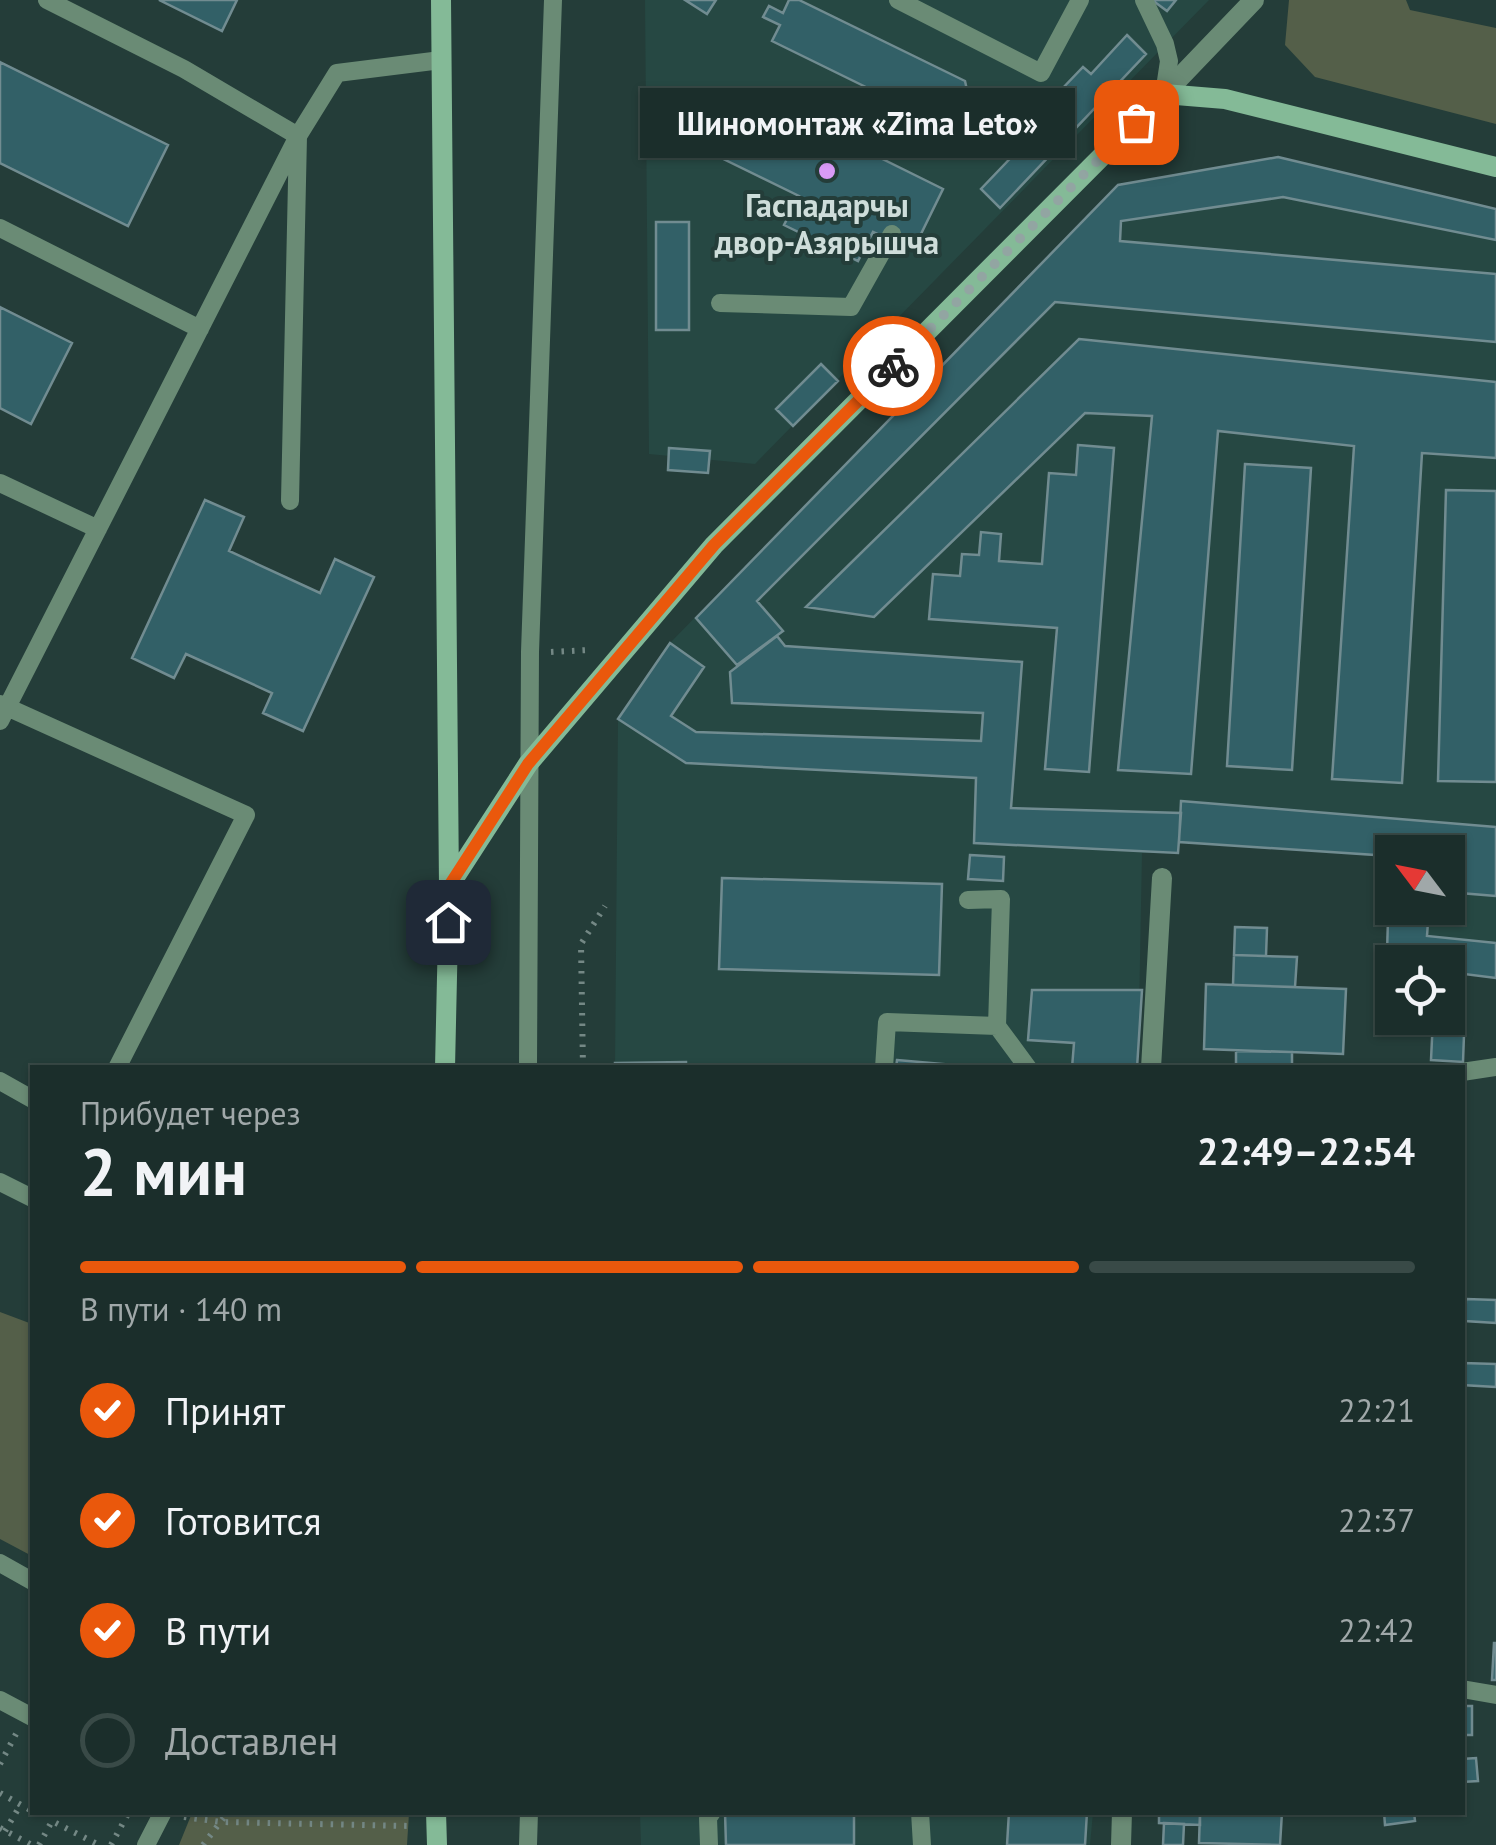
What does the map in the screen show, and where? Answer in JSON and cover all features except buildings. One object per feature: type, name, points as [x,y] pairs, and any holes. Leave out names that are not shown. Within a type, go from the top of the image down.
[{"type":"main road","points":[[440,0],[449,886],[446,1065]]},
{"type":"main road","points":[[449,886],[528,764],[714,545],[1164,94],[1226,99],[1496,166]]},
{"type":"main road","points":[[436,1815],[437,1845]]},
{"type":"street","points":[[1164,94],[1254,0]]},
{"type":"street","points":[[1151,1065],[1162,878]]},
{"type":"street","points":[[1120,1845],[1122,1815]]},
{"type":"lane","points":[[47,0],[184,69],[298,136]]},
{"type":"lane","points":[[528,1065],[528,764],[553,0]]},
{"type":"lane","points":[[898,0],[1041,73],[1080,0]]},
{"type":"lane","points":[[1144,0],[1169,61],[1164,94]]},
{"type":"lane","points":[[120,1065],[246,815],[2,711],[298,136],[336,73],[441,60]]},
{"type":"lane","points":[[290,501],[298,136]]},
{"type":"lane","points":[[0,228],[200,328]]},
{"type":"lane","points":[[720,303],[851,307],[892,234]]},
{"type":"lane","points":[[0,483],[98,530]]},
{"type":"lane","points":[[968,900],[1001,899],[996,1026],[1026,1065]]},
{"type":"lane","points":[[884,1065],[887,1022],[996,1026]]},
{"type":"lane","points":[[1465,1072],[1496,1067]]},
{"type":"lane","points":[[0,1081],[30,1098]]},
{"type":"lane","points":[[0,1182],[30,1197]]},
{"type":"lane","points":[[0,1564],[30,1580]]},
{"type":"lane","points":[[1465,1690],[1496,1695]]},
{"type":"lane","points":[[0,1700],[28,1719]]},
{"type":"lane","points":[[146,1845],[161,1815]]},
{"type":"lane","points":[[528,1815],[528,1845]]},
{"type":"lane","points":[[709,1845],[710,1815]]},
{"type":"lane","points":[[920,1815],[922,1845]]},
{"type":"path","points":[[582,1065],[582,944],[605,906]]},
{"type":"path","points":[[0,1764],[28,1719]]},
{"type":"path","points":[[0,1793],[30,1810]]},
{"type":"path","points":[[21,1804],[3,1830],[36,1845],[52,1822]]},
{"type":"path","points":[[39,1815],[99,1845]]},
{"type":"path","points":[[111,1845],[127,1815]]},
{"type":"path","points":[[203,1845],[226,1815]]},
{"type":"path","points":[[182,1817],[221,1822],[418,1826]]},
{"type":"shaded area","points":[[645,0],[1209,0],[755,464],[649,454]]},
{"type":"shaded area","points":[[1278,157],[1496,209],[1496,978],[1465,974],[1465,945],[1387,945],[1388,925],[1465,925],[1465,835],[1375,835],[1375,855],[1180,842],[1178,853],[1142,853],[1138,1065],[615,1065],[618,719],[670,643],[1117,185]]},
{"type":"shaded area","points":[[640,1815],[1093,1815],[1090,1845],[641,1845]]},
{"type":"green space","points":[[1289,0],[1406,0],[1410,10],[1496,28],[1496,124],[1315,77],[1285,45]]},
{"type":"green space","points":[[0,1312],[30,1323],[30,1555],[0,1539]]},
{"type":"green space","points":[[191,1815],[409,1815],[407,1845],[179,1845]]},
{"type":"way so far","points":[[893,366],[1136,122]]},
{"type":"place","name":"Шиномонтаж «Zima Leto»","points":[[1136,122]]},
{"type":"place","name":"Гаспадарчы двор-Азярышча","points":[[827,171]]},
{"type":"route","points":[[448,922],[449,886],[528,764],[714,545],[893,366]]}]
